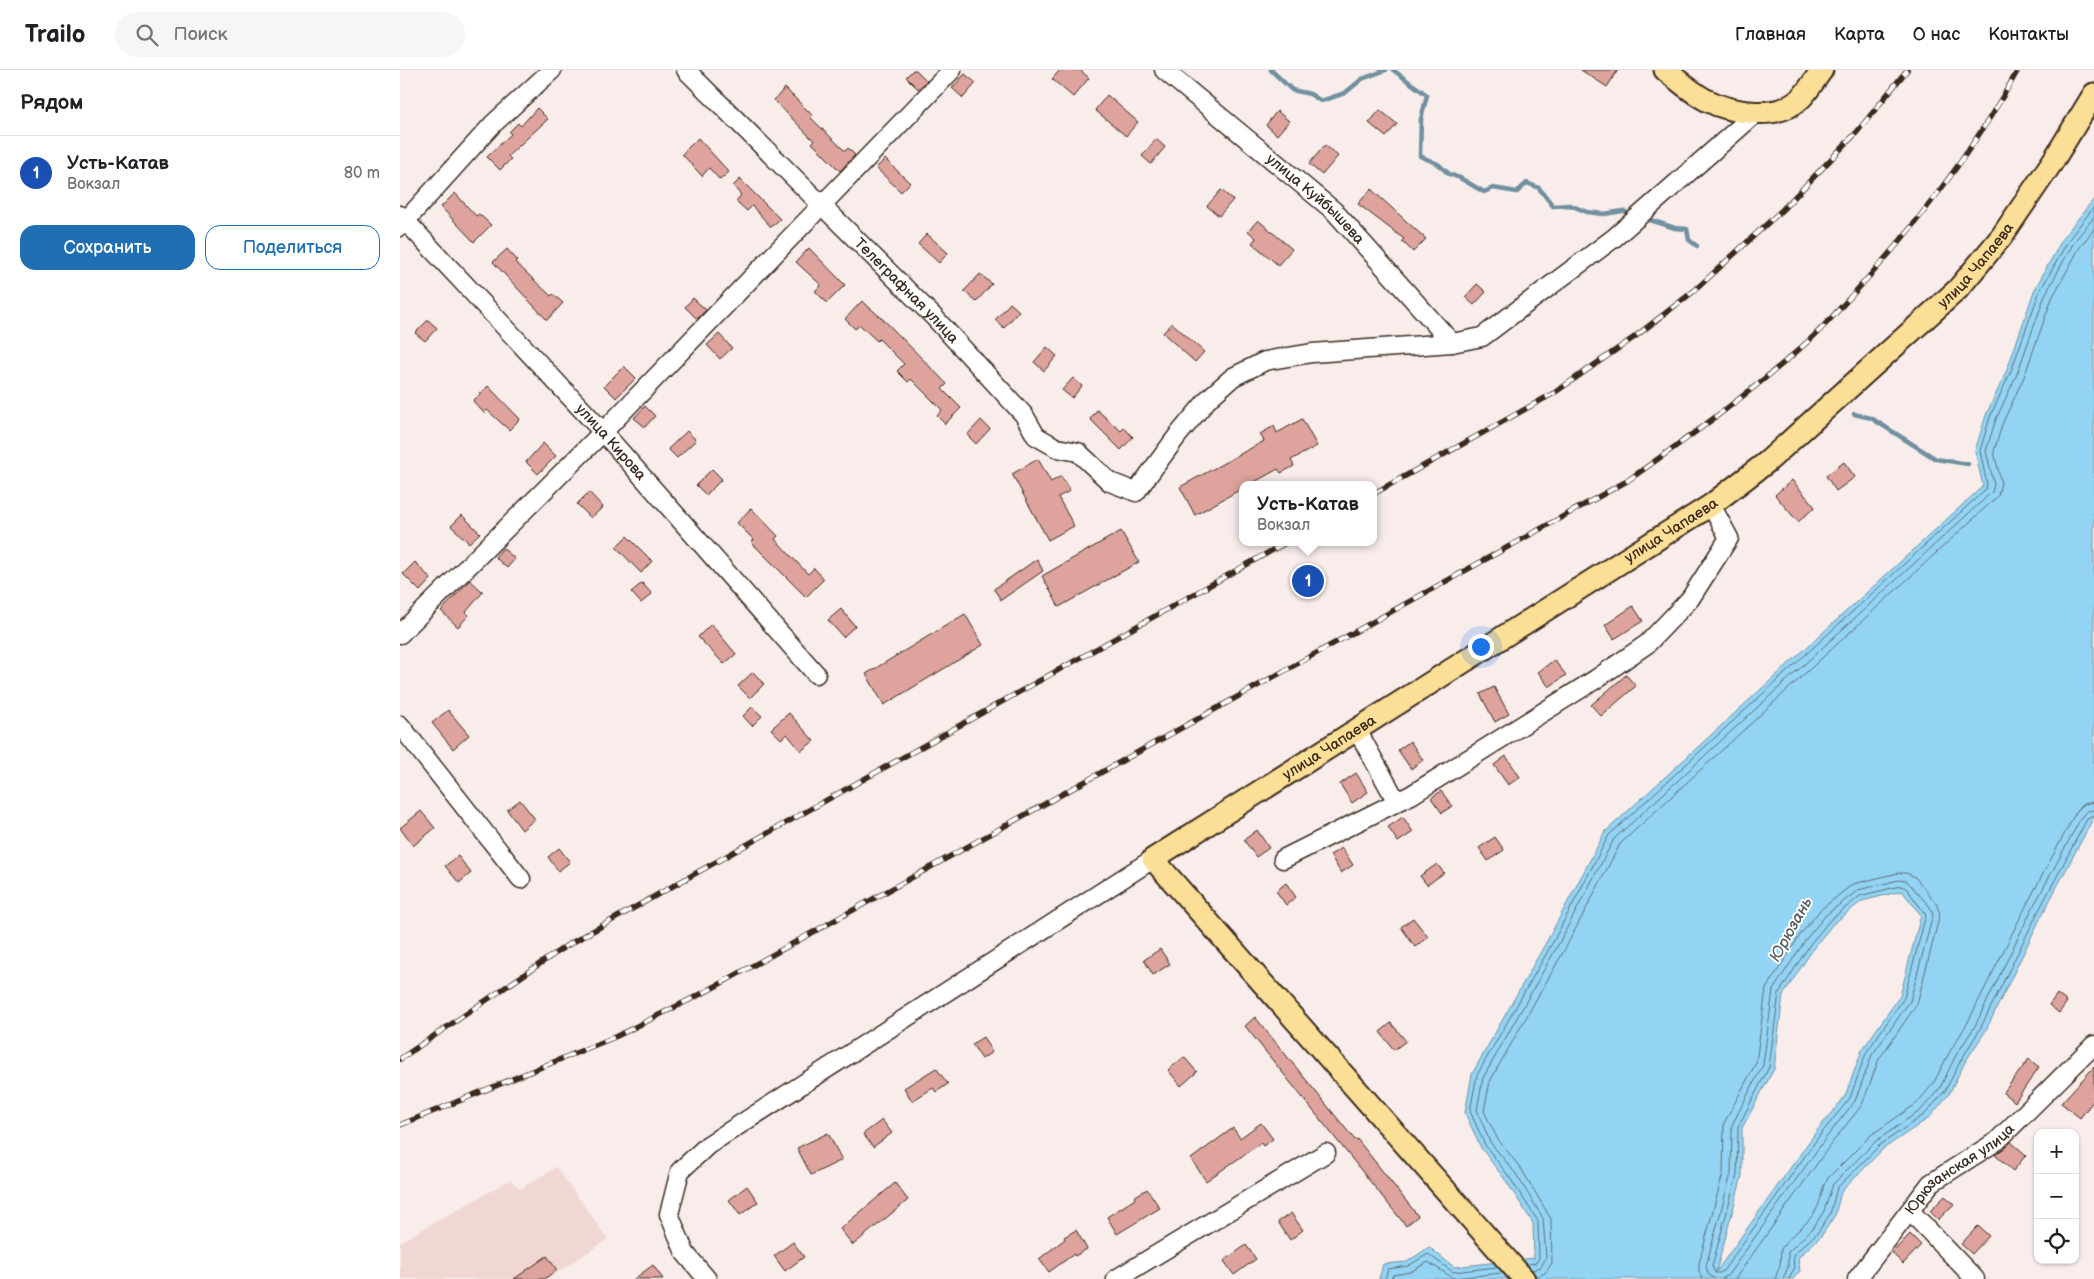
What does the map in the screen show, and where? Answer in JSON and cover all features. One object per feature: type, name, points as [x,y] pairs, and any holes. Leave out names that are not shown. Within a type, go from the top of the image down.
[{"type":"main road","points":[[1665,70],[1706,100],[1737,110],[1756,113],[1779,111],[1800,99],[1822,70]]},
{"type":"main road","name":"улица Чапаева","points":[[1153,859],[1711,505],[1767,462],[1958,288],[2007,228],[2053,161],[2094,94]]},
{"type":"main road","points":[[1153,859],[1524,1279]]},
{"type":"street","points":[[402,221],[493,124],[552,70]]},
{"type":"street","name":"Телеграфная улица","points":[[686,70],[933,316],[1024,415],[1036,436],[1057,448],[1078,452],[1110,482],[1136,492],[1178,435],[1209,398],[1233,377],[1264,361],[1312,353],[1452,343]]},
{"type":"street","points":[[400,634],[603,432],[952,70]]},
{"type":"street","name":"улица Куйбышева","points":[[1164,70],[1334,211],[1452,343]]},
{"type":"street","points":[[1452,343],[1482,337],[1606,244],[1756,113]]},
{"type":"street","name":"улица Кирова","points":[[402,221],[603,432],[816,674]]},
{"type":"street","points":[[1283,859],[1397,802],[1596,679],[1647,644],[1690,599],[1728,538],[1711,505]]},
{"type":"street","points":[[400,725],[522,879]]},
{"type":"street","points":[[1357,730],[1397,802]]},
{"type":"street","points":[[707,1279],[685,1253],[669,1214],[680,1171],[708,1145],[1153,859]]},
{"type":"street","name":"Юрюзанская улица","points":[[1857,1279],[1931,1183],[1997,1141],[2094,1045]]},
{"type":"street","points":[[1116,1279],[1326,1153]]},
{"type":"street","points":[[1910,1211],[1975,1279]]},
{"type":"shaded area","points":[[556,1167],[608,1239],[548,1279],[400,1279],[400,1242],[510,1180],[521,1189]]},
{"type":"water","name":"Юрюзань","points":[[2094,199],[2094,817],[2042,915],[1985,1032],[1965,1062],[1949,1094],[1929,1118],[1883,1149],[1841,1192],[1835,1215],[1822,1235],[1798,1258],[1800,1271],[1793,1279],[1379,1279],[1383,1264],[1407,1262],[1429,1247],[1454,1267],[1534,1258],[1533,1223],[1506,1181],[1481,1148],[1465,1113],[1472,1074],[1548,939],[1605,832],[1983,486],[1975,451],[1986,415],[2007,370],[2034,291],[2064,236]],"holes":[[[1902,891],[1921,915],[1900,996],[1862,1050],[1845,1096],[1816,1132],[1716,1272],[1742,1176],[1742,1128],[1774,1069],[1783,995],[1815,946],[1833,924],[1862,901]]]},
{"type":"building","points":[[913,70],[916,70],[927,81],[918,89],[906,77]]},
{"type":"building","points":[[1060,70],[1080,70],[1089,78],[1073,97],[1052,79]]},
{"type":"building","points":[[1581,70],[1618,70],[1607,87]]},
{"type":"building","points":[[965,74],[976,83],[963,98],[952,88]]},
{"type":"building","points":[[785,88],[813,116],[811,118],[845,151],[848,148],[855,155],[840,171],[774,100]]},
{"type":"building","points":[[1107,95],[1138,122],[1126,136],[1095,110]]},
{"type":"building","points":[[537,108],[548,119],[508,156],[511,159],[500,170],[487,157],[511,134],[509,132],[518,123],[521,126]]},
{"type":"building","points":[[1380,110],[1397,124],[1386,137],[1369,123]]},
{"type":"building","points":[[1277,111],[1289,121],[1277,135],[1266,125]]},
{"type":"building","points":[[698,138],[729,172],[720,180],[709,168],[702,176],[682,154]]},
{"type":"building","points":[[1156,139],[1165,147],[1151,164],[1142,156]]},
{"type":"building","points":[[1325,145],[1338,156],[1322,175],[1309,164]]},
{"type":"building","points":[[885,159],[910,183],[901,192],[876,168]]},
{"type":"building","points":[[740,179],[780,219],[771,227],[752,206],[747,211],[736,201],[741,195],[733,186]]},
{"type":"building","points":[[1371,189],[1426,239],[1413,252],[1402,241],[1404,239],[1358,204]]},
{"type":"building","points":[[1221,190],[1233,200],[1219,216],[1207,206]]},
{"type":"building","points":[[455,193],[476,216],[479,214],[491,225],[474,242],[441,207]]},
{"type":"building","points":[[1258,220],[1292,249],[1278,265],[1252,243],[1256,238],[1248,231]]},
{"type":"building","points":[[927,234],[948,253],[939,263],[918,244]]},
{"type":"building","points":[[809,248],[845,285],[827,303],[815,291],[821,285],[796,262]]},
{"type":"building","points":[[507,249],[517,260],[515,262],[551,296],[553,294],[563,303],[547,320],[493,262]]},
{"type":"building","points":[[980,274],[992,284],[976,302],[964,291]]},
{"type":"building","points":[[1477,284],[1486,292],[1474,305],[1465,297]]},
{"type":"building","points":[[693,298],[706,310],[697,319],[685,307]]},
{"type":"building","points":[[862,301],[886,322],[947,384],[942,389],[961,408],[945,424],[937,416],[942,410],[911,379],[908,382],[897,371],[904,364],[879,339],[877,341],[860,325],[855,329],[845,319]]},
{"type":"building","points":[[1010,303],[1019,311],[1004,328],[995,320]]},
{"type":"building","points":[[428,320],[437,328],[425,341],[415,333]]},
{"type":"building","points":[[1172,323],[1204,352],[1195,362],[1163,333]]},
{"type":"building","points":[[719,334],[732,348],[720,359],[707,345]]},
{"type":"building","points":[[1047,347],[1057,356],[1044,371],[1034,362]]},
{"type":"building","points":[[624,366],[636,378],[616,398],[604,386]]},
{"type":"building","points":[[1073,378],[1082,386],[1072,398],[1062,390]]},
{"type":"building","points":[[488,386],[520,419],[509,430],[487,410],[484,413],[473,401]]},
{"type":"building","points":[[645,406],[655,416],[645,427],[634,418]]},
{"type":"building","points":[[1097,410],[1121,431],[1124,428],[1133,437],[1121,450],[1090,419]]},
{"type":"building","points":[[1302,419],[1317,446],[1291,460],[1294,466],[1281,473],[1278,469],[1256,481],[1239,481],[1239,490],[1195,515],[1180,487],[1264,441],[1260,434],[1274,426],[1277,433]]},
{"type":"building","points":[[981,420],[990,429],[976,444],[967,435]]},
{"type":"building","points":[[687,431],[696,440],[677,458],[668,449]]},
{"type":"building","points":[[543,443],[556,456],[538,474],[526,462]]},
{"type":"building","points":[[1038,459],[1051,482],[1061,476],[1070,491],[1058,497],[1074,526],[1048,540],[1012,474]]},
{"type":"building","points":[[1844,462],[1855,477],[1836,491],[1826,476]]},
{"type":"building","points":[[712,469],[722,479],[706,495],[696,485]]},
{"type":"building","points":[[1792,480],[1815,507],[1798,522],[1775,495]]},
{"type":"building","points":[[589,492],[603,507],[591,518],[577,504]]},
{"type":"building","points":[[751,508],[778,536],[775,539],[808,574],[814,568],[824,579],[806,597],[751,542],[754,540],[737,523]]},
{"type":"building","points":[[462,515],[480,533],[469,543],[451,526]]},
{"type":"building","points":[[1121,531],[1139,562],[1059,607],[1042,576]]},
{"type":"building","points":[[627,536],[652,561],[641,573],[616,547]]},
{"type":"building","points":[[503,548],[515,559],[507,568],[495,557]]},
{"type":"building","points":[[1037,559],[1043,571],[1001,600],[994,589]]},
{"type":"building","points":[[415,562],[431,579],[420,591],[403,574]]},
{"type":"building","points":[[470,580],[483,592],[466,612],[469,615],[458,627],[441,611]]},
{"type":"building","points":[[642,583],[652,594],[641,603],[631,592]]},
{"type":"building","points":[[1633,606],[1643,621],[1614,639],[1605,625]]},
{"type":"building","points":[[841,609],[855,626],[843,637],[828,620]]},
{"type":"building","points":[[965,614],[983,645],[884,705],[866,674]]},
{"type":"building","points":[[711,624],[736,654],[724,664],[698,637]]},
{"type":"building","points":[[1554,660],[1566,675],[1549,687],[1538,672]]},
{"type":"building","points":[[753,672],[764,684],[750,698],[738,686]]},
{"type":"building","points":[[1626,675],[1636,686],[1601,716],[1591,705]]},
{"type":"building","points":[[1494,687],[1509,714],[1495,722],[1480,694]]},
{"type":"building","points":[[752,707],[762,716],[752,726],[743,716]]},
{"type":"building","points":[[448,710],[469,735],[453,749],[432,723]]},
{"type":"building","points":[[789,713],[814,741],[801,751],[787,734],[781,739],[771,729]]},
{"type":"building","points":[[1410,741],[1423,760],[1411,769],[1398,750]]},
{"type":"building","points":[[1506,756],[1520,777],[1508,785],[1494,765]]},
{"type":"building","points":[[1356,773],[1368,792],[1352,803],[1340,784]]},
{"type":"building","points":[[1441,791],[1452,806],[1442,813],[1431,798]]},
{"type":"building","points":[[520,800],[535,819],[522,830],[507,810]]},
{"type":"building","points":[[421,811],[435,828],[413,846],[400,828]]},
{"type":"building","points":[[1403,817],[1413,832],[1398,842],[1388,827]]},
{"type":"building","points":[[1257,830],[1269,848],[1256,857],[1244,840]]},
{"type":"building","points":[[1495,837],[1504,850],[1488,861],[1479,848]]},
{"type":"building","points":[[559,848],[570,862],[558,871],[548,857]]},
{"type":"building","points":[[1342,848],[1353,865],[1341,873],[1330,855]]},
{"type":"building","points":[[458,856],[471,873],[459,883],[445,866]]},
{"type":"building","points":[[1437,864],[1444,873],[1427,885],[1420,876]]},
{"type":"building","points":[[1286,883],[1296,897],[1286,905],[1276,891]]},
{"type":"building","points":[[1413,918],[1428,937],[1415,947],[1401,927]]},
{"type":"building","points":[[1160,949],[1170,964],[1153,975],[1144,960]]},
{"type":"building","points":[[2057,994],[2067,1002],[2059,1013],[2049,1005]]},
{"type":"building","points":[[1255,1017],[1355,1140],[1357,1139],[1418,1216],[1406,1226],[1245,1026]]},
{"type":"building","points":[[1391,1023],[1406,1041],[1394,1050],[1380,1032]]},
{"type":"building","points":[[983,1037],[992,1052],[982,1059],[972,1044]]},
{"type":"building","points":[[1184,1057],[1197,1072],[1181,1086],[1168,1070]]},
{"type":"building","points":[[2029,1059],[2039,1067],[2015,1102],[2003,1093]]},
{"type":"building","points":[[2094,1067],[2094,1100],[2080,1118],[2061,1103]]},
{"type":"building","points":[[936,1068],[948,1084],[936,1092],[933,1088],[912,1101],[904,1088]]},
{"type":"building","points":[[882,1120],[892,1133],[873,1147],[863,1134]]},
{"type":"building","points":[[1261,1123],[1273,1139],[1263,1146],[1261,1143],[1206,1181],[1191,1159],[1233,1128],[1240,1138]]},
{"type":"building","points":[[828,1133],[842,1160],[811,1175],[797,1148]]},
{"type":"building","points":[[2011,1142],[2026,1155],[2013,1171],[1995,1155]]},
{"type":"building","points":[[895,1183],[908,1200],[853,1245],[840,1229]]},
{"type":"building","points":[[747,1186],[758,1202],[740,1215],[729,1200]]},
{"type":"building","points":[[1147,1189],[1160,1208],[1117,1234],[1107,1217]]},
{"type":"building","points":[[1945,1196],[1954,1204],[1938,1220],[1930,1211]]},
{"type":"building","points":[[1291,1213],[1303,1230],[1290,1240],[1278,1222]]},
{"type":"building","points":[[1978,1226],[1989,1236],[1972,1254],[1961,1244]]},
{"type":"building","points":[[1076,1230],[1087,1249],[1075,1256],[1074,1254],[1049,1272],[1039,1259],[1065,1239],[1064,1237]]},
{"type":"building","points":[[1910,1234],[1921,1245],[1903,1264],[1892,1253]]},
{"type":"building","points":[[793,1242],[804,1257],[785,1271],[774,1256]]},
{"type":"building","points":[[1246,1245],[1256,1259],[1234,1275],[1224,1261]]},
{"type":"building","points":[[547,1256],[557,1270],[544,1279],[514,1279]]},
{"type":"building","points":[[653,1265],[663,1279],[634,1279]]},
{"type":"waterway","points":[[1271,70],[1292,90],[1310,94],[1321,101],[1345,93],[1362,79],[1386,70]]},
{"type":"waterway","points":[[1393,70],[1427,95],[1421,119],[1420,156],[1438,164],[1449,174],[1484,192],[1493,188],[1517,192],[1527,183],[1539,188],[1553,206],[1570,205],[1587,212],[1604,214],[1623,211],[1634,215]]},
{"type":"waterway","points":[[1644,218],[1675,228],[1687,229],[1689,240],[1697,246]]},
{"type":"waterway","points":[[1854,414],[1871,418],[1936,459],[1968,464]]},
{"type":"railway","points":[[1377,492],[1554,393],[1636,336],[1694,291],[1782,210],[1857,132],[1907,70]]},
{"type":"railway","points":[[400,1125],[617,1036],[707,991],[1627,481],[1748,392],[1794,354],[1826,324],[1901,240],[1943,186],[2001,100],[2018,70]]},
{"type":"railway","points":[[400,1059],[566,946],[1280,546]]},
{"type":"place","name":"Усть-Катав","points":[[1308,581]]}]
